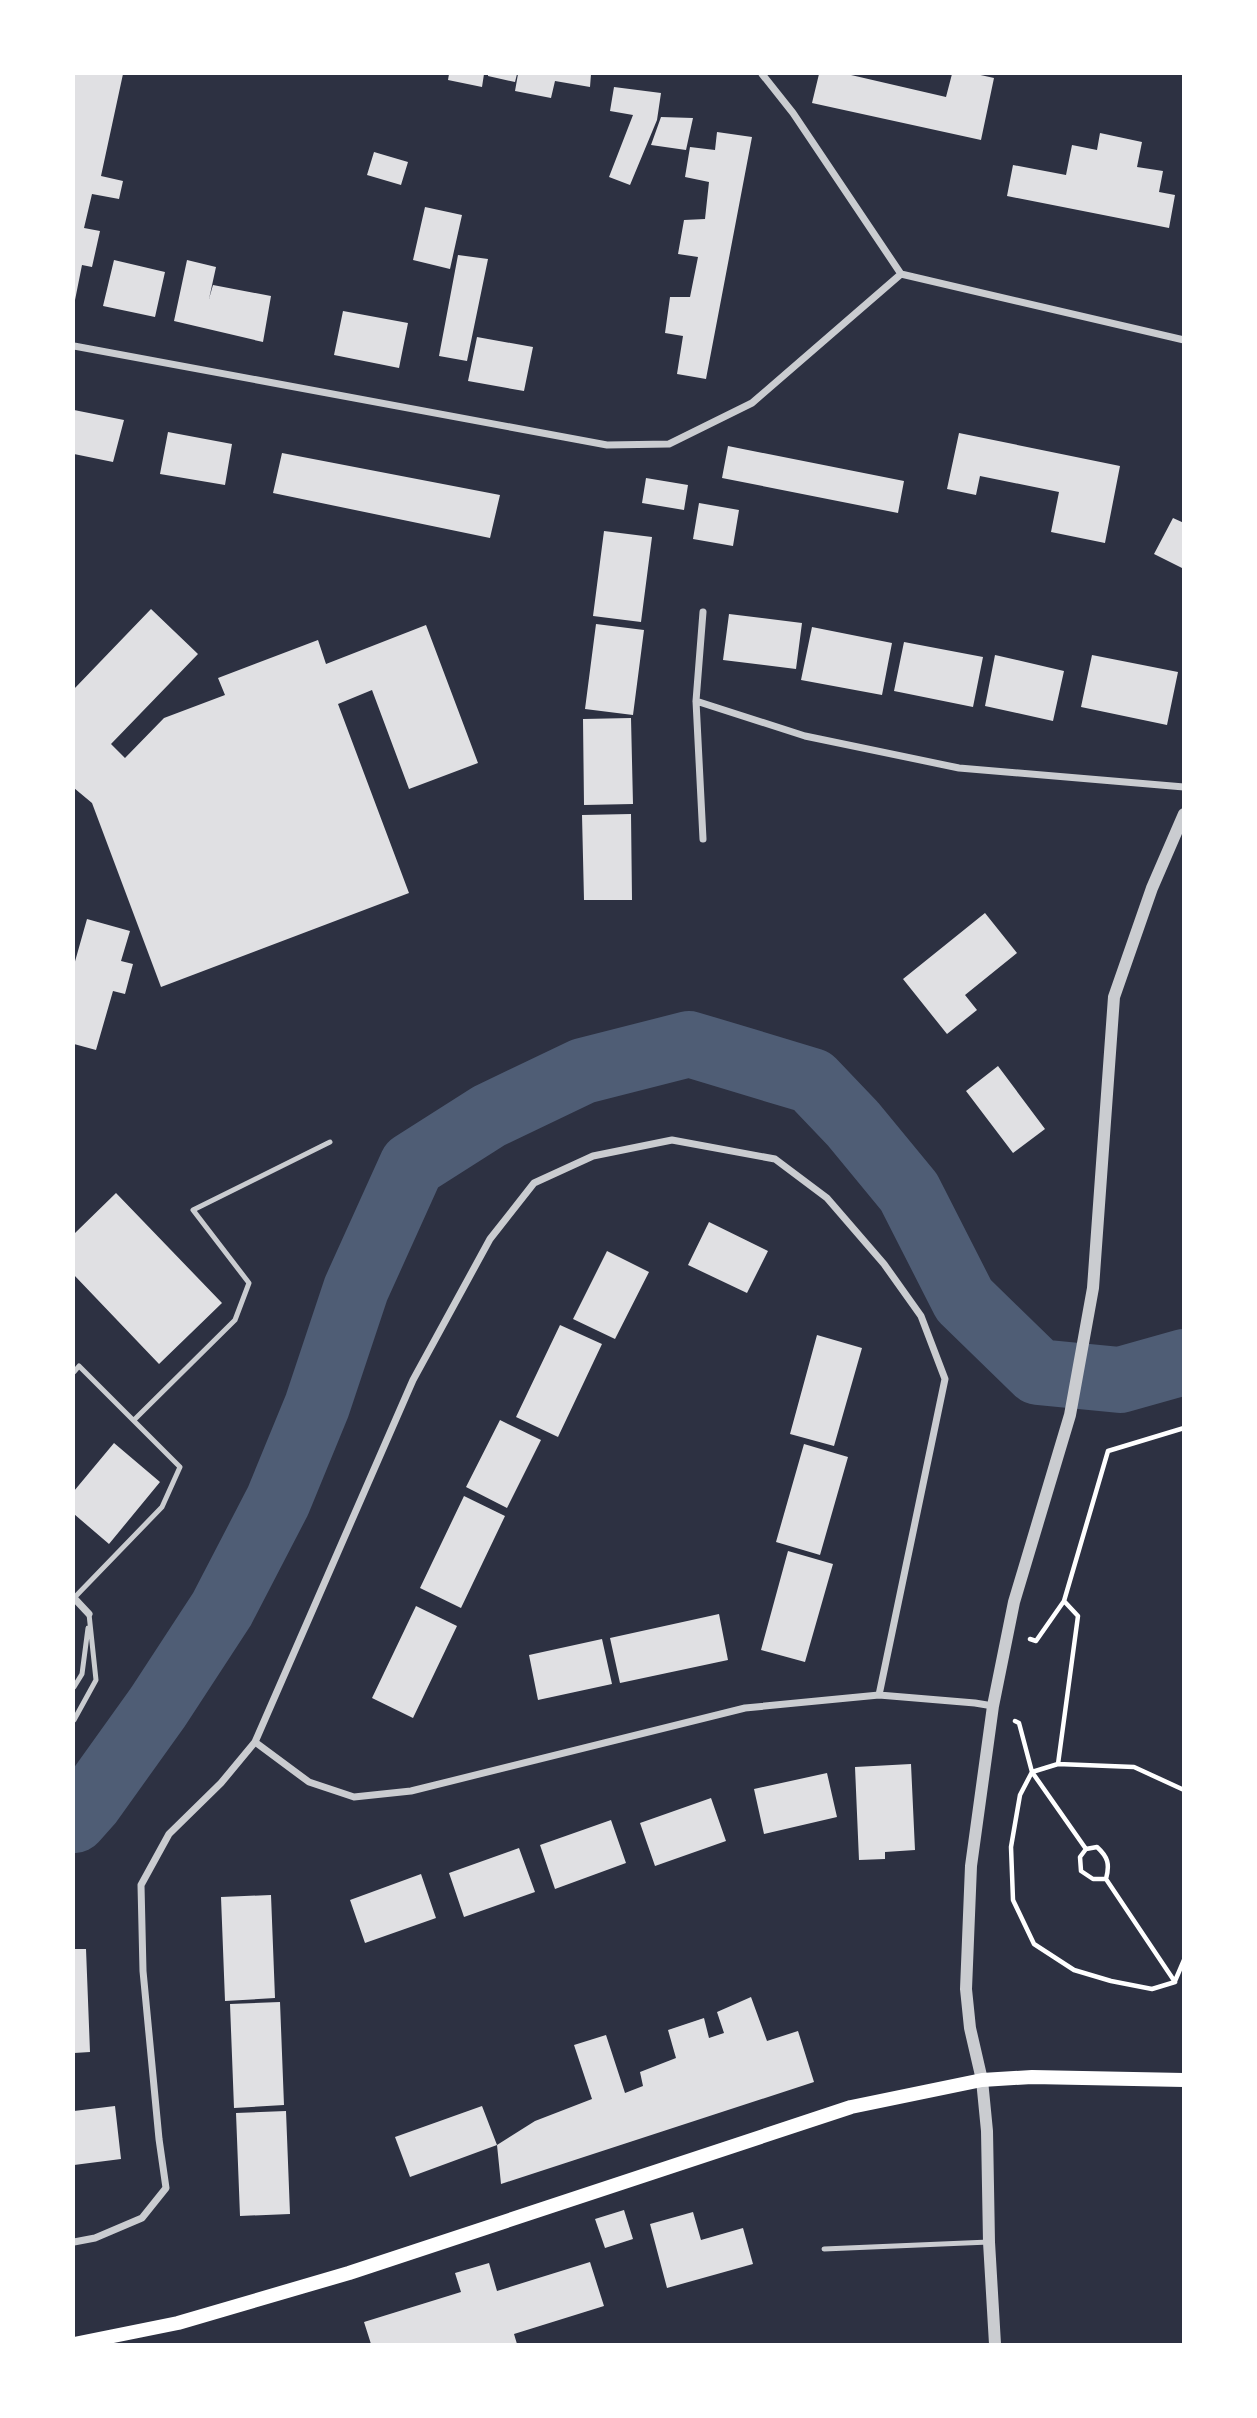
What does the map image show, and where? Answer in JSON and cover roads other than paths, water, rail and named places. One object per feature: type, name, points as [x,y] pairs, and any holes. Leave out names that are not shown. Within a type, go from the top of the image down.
[{"type":"main road","points":[[74,2344],[178,2323],[349,2273],[851,2107],[982,2080],[1032,2077],[1184,2080]]},
{"type":"street","points":[[762,74],[793,113],[901,274],[1184,340]]},
{"type":"street","points":[[74,346],[607,445],[669,444],[752,403],[901,274]]},
{"type":"street","points":[[703,612],[696,701],[703,839]]},
{"type":"street","points":[[696,701],[805,736],[959,768],[1184,787]]},
{"type":"street","points":[[995,2344],[989,2242],[987,2131],[982,2080],[970,2028],[966,1989],[971,1866],[993,1706],[1014,1602],[1070,1415],[1093,1288],[1114,997],[1152,888],[1184,814]]},
{"type":"street","points":[[74,2242],[95,2238],[142,2218],[166,2188],[145,1984],[141,1885],[169,1834],[221,1783],[255,1742],[413,1380],[490,1239],[534,1183],[593,1156],[671,1140],[775,1159],[827,1198],[884,1264],[921,1316],[945,1379],[878,1695]]},
{"type":"street","points":[[74,1598],[89,1614]]},
{"type":"street","points":[[255,1742],[309,1782],[354,1797],[411,1791],[745,1708],[878,1695],[993,1706]]},
{"type":"lane","points":[[134,1420],[235,1320],[249,1283],[193,1210],[330,1142]]},
{"type":"lane","points":[[74,1372],[79,1366],[180,1467],[162,1507],[74,1598]]},
{"type":"lane","points":[[74,1687],[82,1674],[89,1614]]},
{"type":"lane","points":[[74,1720],[96,1680],[89,1614]]},
{"type":"lane","points":[[824,2249],[989,2242]]},
{"type":"waterway","points":[[74,1820],[90,1802],[158,1707],[222,1609],[278,1501],[317,1406],[356,1289],[412,1165],[489,1116],[583,1071],[689,1044],[812,1081],[853,1124],[909,1192],[964,1300],[1038,1372],[1120,1380],[1184,1362]]}]
